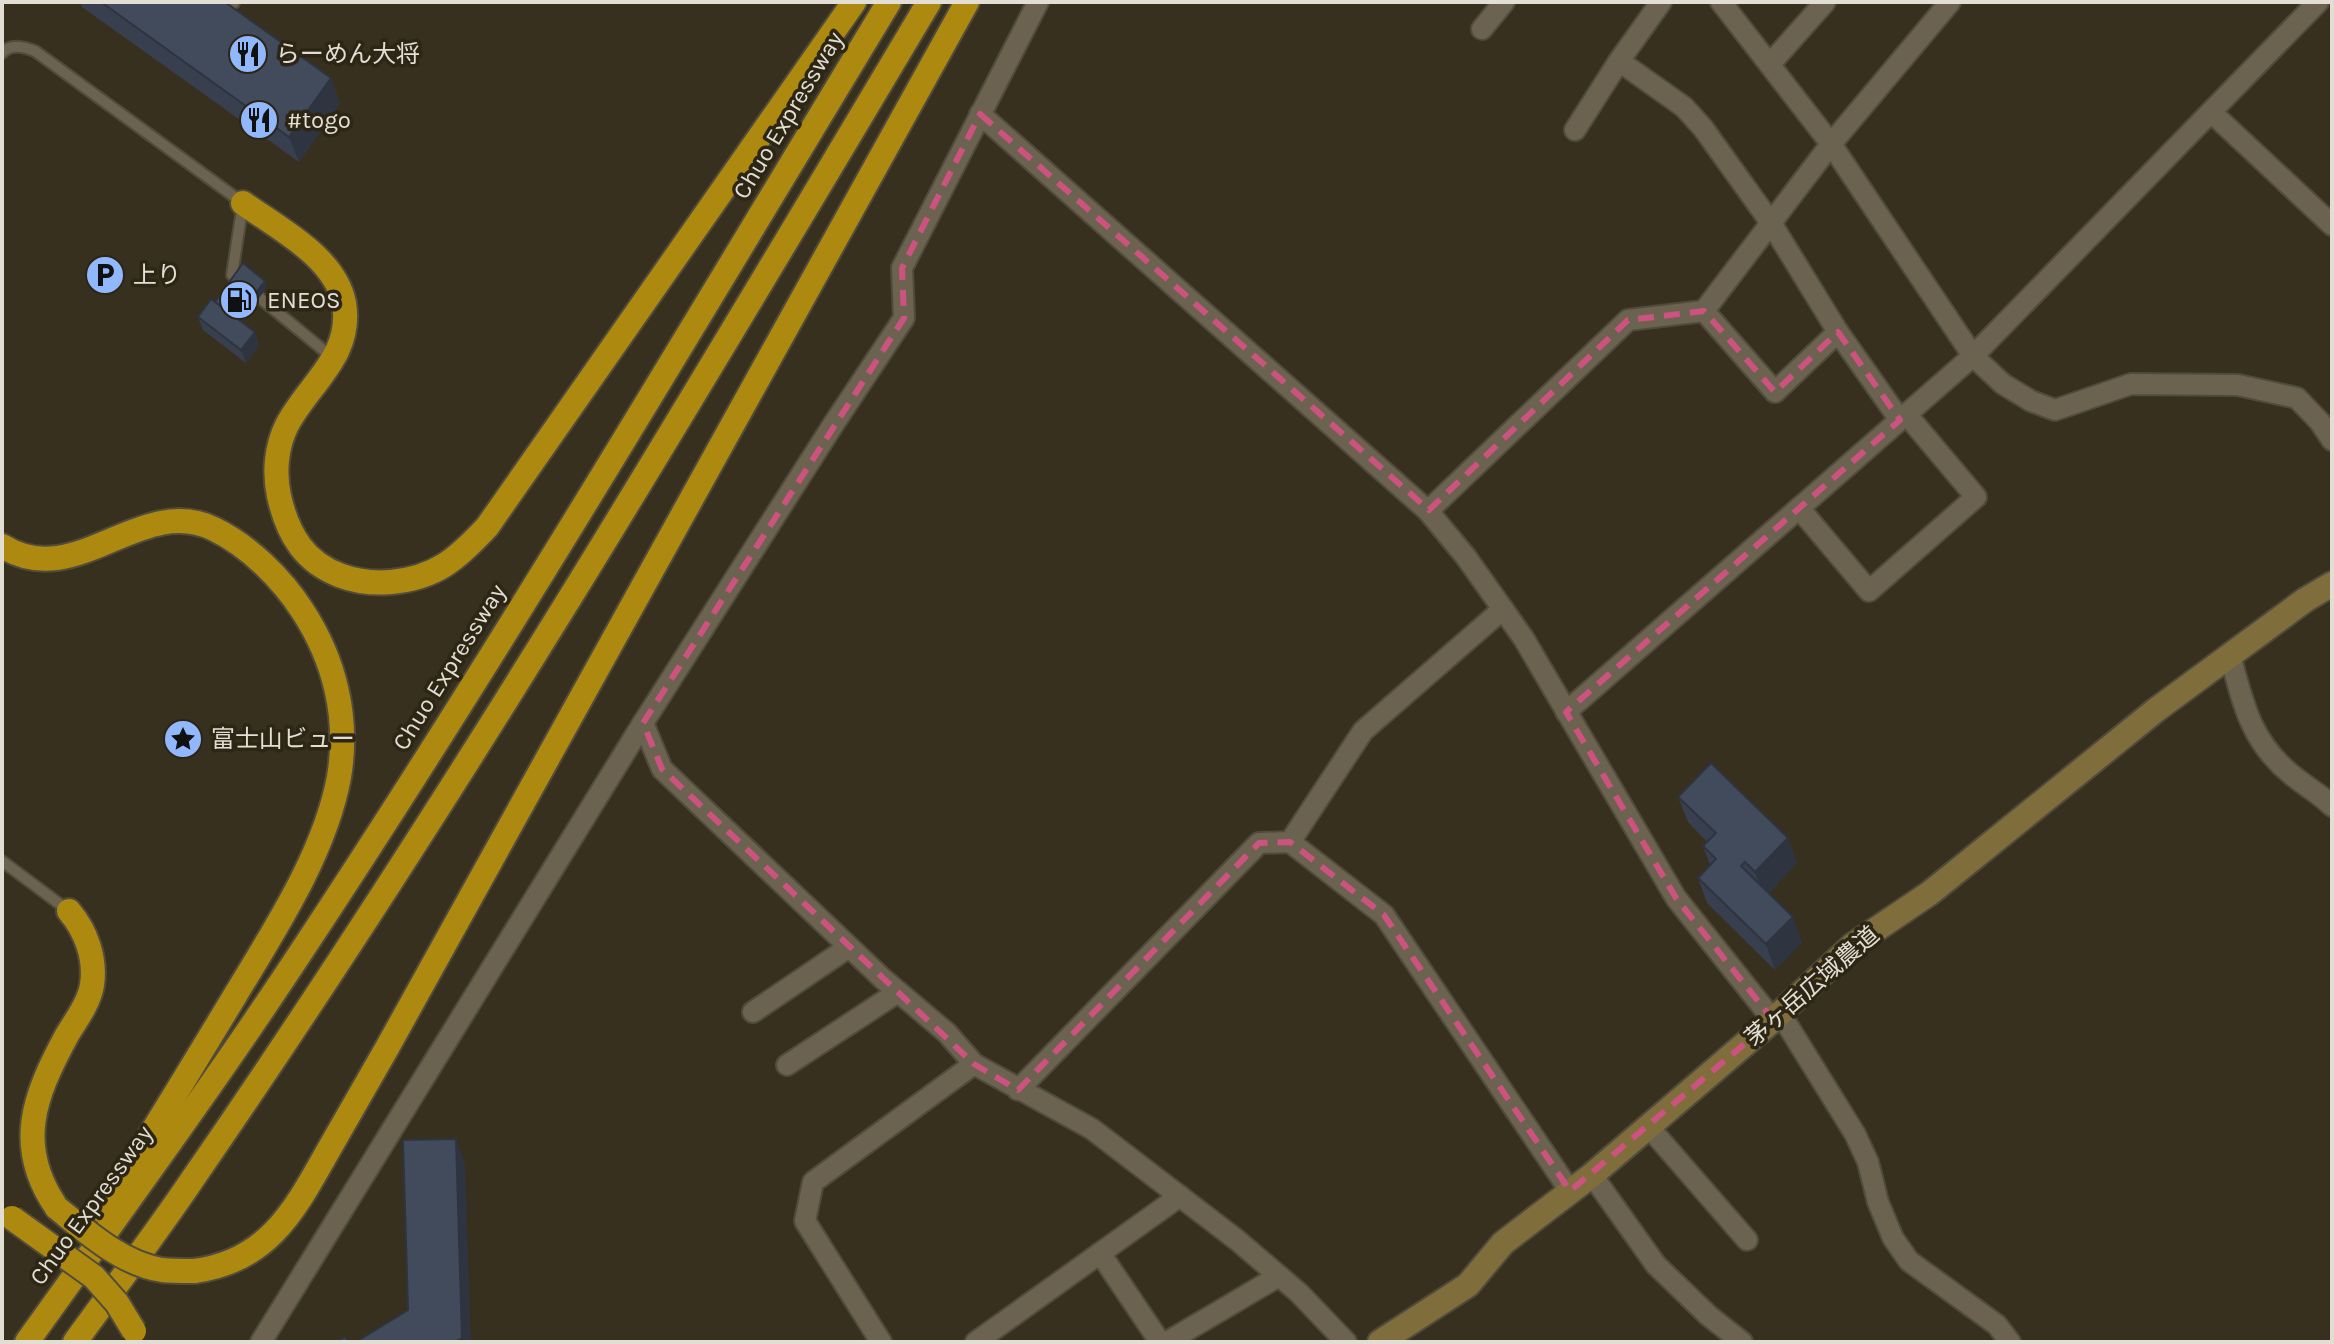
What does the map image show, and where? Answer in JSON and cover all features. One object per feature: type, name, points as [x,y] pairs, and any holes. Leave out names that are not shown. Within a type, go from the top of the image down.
[{"type":"highway","points":[[243,203],[299,243],[335,278],[343,299],[347,324],[333,359],[287,426],[279,446],[277,487],[291,534],[308,557],[330,572],[355,580],[382,583],[411,581],[436,572],[462,554],[487,527],[854,2]]},
{"type":"highway","name":"Chuo Expressway","points":[[24,1342],[167,1148],[311,937],[518,611],[889,2]]},
{"type":"highway","points":[[75,1342],[190,1183],[376,905],[561,614],[929,2]]},
{"type":"highway","points":[[69,911],[81,925],[88,943],[92,985],[86,1002],[44,1077],[34,1118],[35,1167],[43,1188],[57,1208],[114,1250],[141,1264],[161,1270],[194,1271],[215,1268],[238,1258],[263,1243],[291,1216],[967,2]]},
{"type":"highway","points":[[2,546],[18,557],[57,560],[154,524],[190,522],[213,528],[273,574],[295,599],[314,628],[329,661],[340,700],[342,738],[339,775],[330,814],[271,936],[24,1342]]},
{"type":"highway","points":[[7,1214],[94,1277],[117,1303],[135,1336]]},
{"type":"street","points":[[261,1342],[643,723],[904,318],[902,268],[1038,2]]},
{"type":"street","points":[[1482,29],[1504,2]]},
{"type":"street","points":[[1575,130],[1661,2]]},
{"type":"street","points":[[1721,2],[1831,144],[1973,356],[2003,384],[2031,401],[2055,410],[2131,384],[2238,385],[2297,398],[2332,440]]},
{"type":"street","points":[[1770,64],[1825,2]]},
{"type":"street","points":[[1428,511],[1628,320],[1704,311],[1831,144],[1950,2]]},
{"type":"street","points":[[1566,712],[1973,356],[2318,2]]},
{"type":"street","points":[[1619,61],[1684,107],[1703,128],[1771,223],[1838,332],[1904,417],[1976,497],[1869,591],[1799,508]]},
{"type":"street","points":[[2211,112],[2332,225]]},
{"type":"street","points":[[980,114],[1428,511],[1466,557],[1524,639],[1676,898],[1777,1016],[1855,1134],[1868,1162],[1878,1202],[1893,1238],[1909,1261],[1997,1325],[2010,1342]]},
{"type":"street","points":[[1704,311],[1775,392],[1838,332]]},
{"type":"street","name":"茅ヶ岳広域農道","points":[[1380,1342],[1468,1285],[1503,1243],[1592,1175],[1777,1016],[1853,945],[1930,893],[2156,710],[2305,600],[2332,584]]},
{"type":"street","points":[[1290,842],[1363,731],[1503,609]]},
{"type":"street","points":[[2230,655],[2246,717],[2265,747],[2290,773],[2332,806]]},
{"type":"street","points":[[643,723],[662,769],[849,947],[947,1033],[974,1064],[1092,1129],[1279,1276],[1346,1342]]},
{"type":"street","points":[[1018,1090],[1259,843],[1290,842],[1384,915],[1570,1191]]},
{"type":"street","points":[[753,1012],[849,947]]},
{"type":"street","points":[[787,1065],[898,992]]},
{"type":"street","points":[[881,1342],[805,1221],[813,1182],[974,1064]]},
{"type":"street","points":[[1648,1126],[1747,1240]]},
{"type":"street","points":[[1592,1175],[1656,1265],[1709,1316],[1742,1342]]},
{"type":"street","points":[[976,1342],[1180,1196]]},
{"type":"street","points":[[1100,1253],[1160,1342]]},
{"type":"street","points":[[1167,1342],[1279,1276]]},
{"type":"lane","points":[[2,53],[21,46],[35,51],[243,203],[232,275],[333,359]]},
{"type":"lane","points":[[2,861],[69,911]]},
{"type":"highlighted area","points":[[980,114],[1429,510],[1628,320],[1704,311],[1775,392],[1838,332],[1900,420],[1566,712],[1676,898],[1773,1020],[1570,1191],[1384,915],[1290,842],[1259,843],[1018,1090],[974,1064],[662,769],[643,723],[904,318],[902,268]]},
{"type":"building","points":[[101,2],[225,2],[331,78],[289,137]]},
{"type":"building","points":[[243,263],[265,281],[236,318],[215,302]]},
{"type":"building","points":[[211,299],[255,332],[241,350],[198,317]]},
{"type":"building","points":[[1711,763],[1788,838],[1755,872],[1745,862],[1741,866],[1793,917],[1766,944],[1698,878],[1716,859],[1703,846],[1716,833],[1678,797]]},
{"type":"building","points":[[456,1139],[462,1338],[455,1342],[356,1342],[408,1310],[403,1140]]},
{"type":"place","name":"らーめん大将","points":[[248,54]]},
{"type":"place","name":"#togo","points":[[259,120]]},
{"type":"place","name":"上り","points":[[105,275]]},
{"type":"place","name":"ENEOS","points":[[239,300]]},
{"type":"place","name":"富士山ビュー","points":[[183,739]]}]
